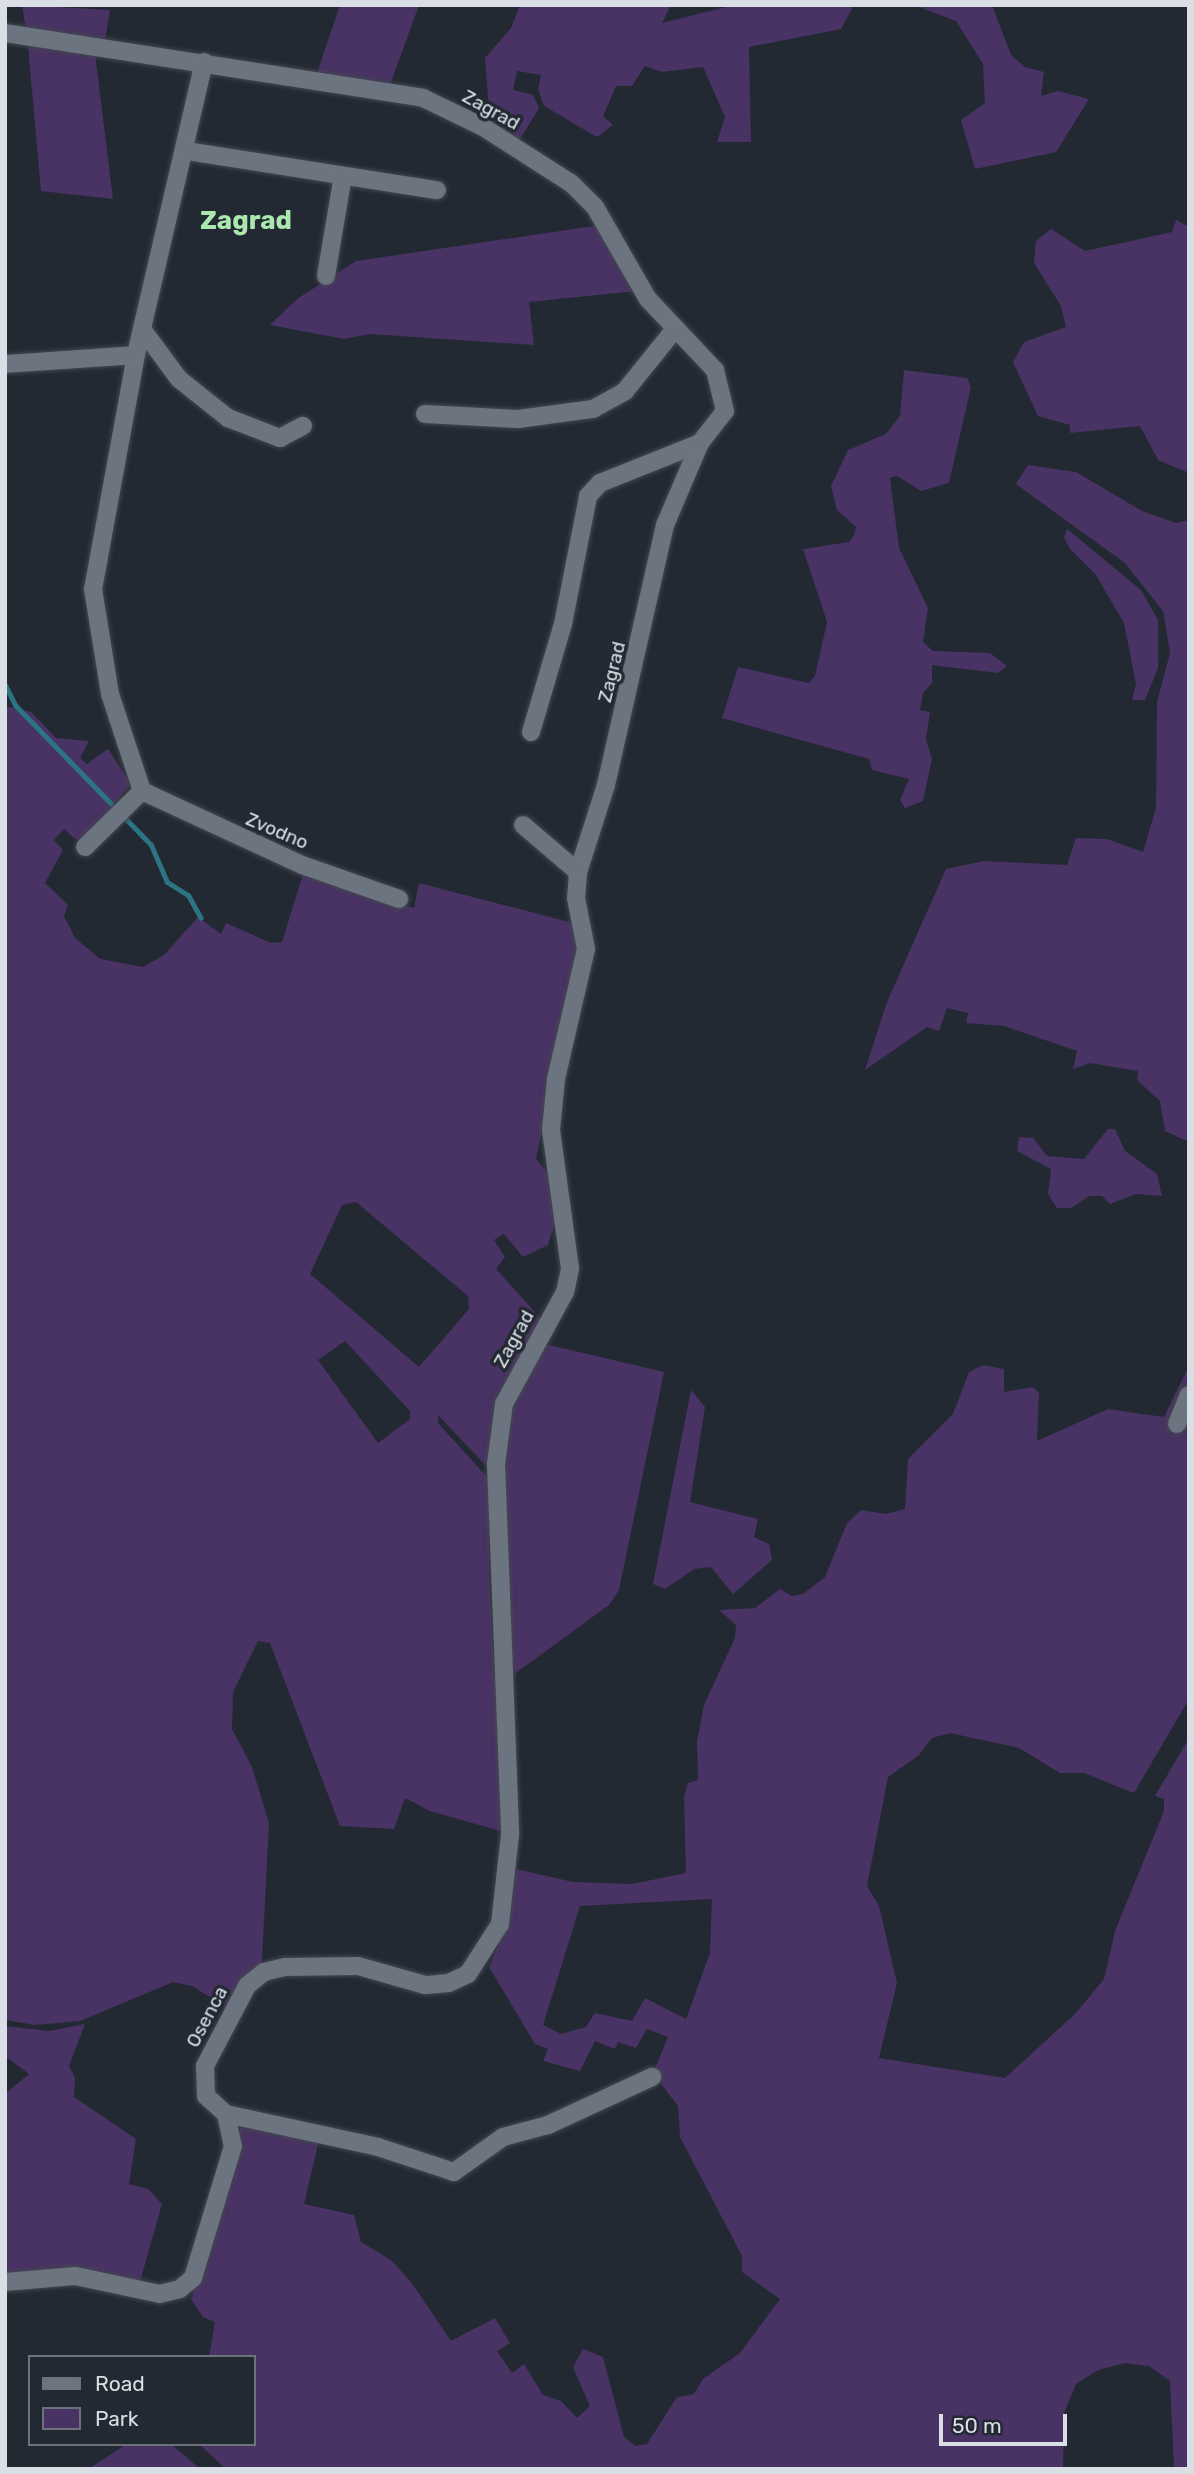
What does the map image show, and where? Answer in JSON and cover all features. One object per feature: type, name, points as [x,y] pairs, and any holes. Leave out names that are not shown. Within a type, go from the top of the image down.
[{"type":"street","name":"Zagrad","points":[[5,33],[423,98],[483,127],[572,184],[595,207],[648,299],[715,370],[725,411],[700,443],[665,526],[609,772],[578,872],[576,898],[586,950],[556,1079],[551,1130],[570,1269],[565,1292],[504,1404],[496,1464],[510,1835]]},
{"type":"street","points":[[85,847],[142,791],[93,616],[93,589],[136,355],[187,151],[204,62]]},
{"type":"street","points":[[187,151],[437,190]]},
{"type":"street","points":[[326,276],[343,176]]},
{"type":"street","points":[[142,329],[178,379],[228,418],[280,438],[303,426]]},
{"type":"street","points":[[425,414],[518,419],[593,409],[625,391],[675,329]]},
{"type":"street","points":[[5,364],[136,355]]},
{"type":"street","points":[[531,732],[563,624],[589,496],[600,483],[700,443]]},
{"type":"street","name":"Zvodno","points":[[142,791],[302,865],[398,899]]},
{"type":"street","points":[[523,825],[578,872]]},
{"type":"street","points":[[1177,1424],[1189,1395]]},
{"type":"street","name":"Osenca","points":[[226,2114],[206,2096],[202,2082],[247,1986],[264,1972],[285,1967],[358,1966],[425,1985],[449,1983],[468,1974],[500,1924],[510,1835]]},
{"type":"street","points":[[5,2283],[75,2276],[160,2294],[180,2289],[193,2278],[219,2206],[233,2146],[226,2114],[378,2147],[454,2172],[503,2137],[548,2125],[652,2077]]},
{"type":"green space","points":[[22,5],[110,10],[105,41],[26,30]]},
{"type":"green space","points":[[340,5],[419,5],[390,85],[317,73]]},
{"type":"green space","points":[[520,5],[671,5],[662,23],[734,5],[854,5],[841,29],[749,47],[751,142],[717,142],[725,117],[703,67],[662,72],[645,66],[632,86],[616,86],[603,116],[613,125],[597,137],[544,106],[538,89],[541,75],[517,71],[513,90],[533,95],[539,108],[519,141],[490,122],[485,58],[511,28]]},
{"type":"green space","points":[[914,5],[992,5],[1011,55],[1025,67],[1044,72],[1041,96],[1058,91],[1089,99],[1056,152],[975,169],[961,120],[985,103],[983,64],[956,21]]},
{"type":"green space","points":[[28,46],[95,54],[113,199],[41,191]]},
{"type":"green space","points":[[1176,220],[1189,227],[1189,473],[1158,460],[1140,426],[1070,433],[1070,425],[1038,416],[1013,362],[1024,342],[1066,327],[1061,306],[1034,263],[1036,241],[1051,229],[1085,251],[1172,232]]},
{"type":"green space","points":[[601,225],[636,291],[529,302],[534,345],[370,334],[344,339],[270,325],[297,299],[356,261]]},
{"type":"green space","points":[[904,370],[967,378],[971,387],[949,483],[921,491],[897,476],[890,478],[899,548],[928,608],[923,642],[933,651],[990,653],[1007,666],[998,673],[932,665],[932,683],[923,693],[920,710],[930,712],[926,739],[932,759],[923,801],[905,808],[900,800],[909,779],[872,770],[869,759],[722,718],[738,667],[809,683],[815,676],[827,622],[803,549],[849,542],[854,535],[856,527],[837,510],[831,486],[848,450],[886,434],[900,416]]},
{"type":"green space","points":[[1028,465],[1076,472],[1142,511],[1176,523],[1189,520],[1189,1142],[1165,1131],[1160,1101],[1137,1080],[1138,1071],[1090,1063],[1073,1069],[1077,1051],[1004,1026],[966,1023],[968,1013],[947,1008],[939,1031],[927,1027],[865,1070],[887,1002],[946,869],[984,861],[1067,865],[1076,838],[1107,839],[1143,852],[1156,808],[1157,702],[1170,653],[1163,611],[1125,563],[1016,484]]},
{"type":"green space","points":[[1067,529],[1141,590],[1158,620],[1158,668],[1145,700],[1132,700],[1136,684],[1124,623],[1096,575],[1071,550],[1064,538]]},
{"type":"green space","points":[[5,706],[31,712],[56,738],[89,741],[80,758],[87,764],[108,749],[131,784],[85,838],[75,839],[64,829],[54,840],[63,850],[45,883],[68,905],[64,916],[75,938],[100,959],[143,967],[164,955],[198,917],[221,934],[226,923],[271,943],[282,942],[303,874],[414,908],[419,883],[573,923],[578,947],[536,1159],[553,1179],[555,1222],[548,1245],[523,1257],[504,1234],[494,1240],[505,1257],[496,1269],[544,1322],[488,1468],[438,1415],[438,1423],[489,1479],[489,1578],[504,1832],[430,1811],[405,1798],[394,1829],[340,1826],[270,1643],[258,1641],[233,1692],[232,1729],[252,1767],[269,1823],[259,1976],[228,2008],[192,1986],[173,1982],[80,2021],[35,2025],[5,2020]],"holes":[[[356,1202],[468,1296],[469,1309],[419,1367],[310,1274],[342,1205]],[[345,1341],[410,1411],[410,1419],[378,1443],[318,1360]]]},
{"type":"green space","points":[[1108,1129],[1115,1129],[1125,1151],[1157,1174],[1162,1196],[1136,1194],[1110,1204],[1102,1196],[1089,1196],[1071,1208],[1057,1208],[1048,1194],[1051,1169],[1017,1151],[1019,1137],[1033,1138],[1047,1156],[1084,1159]]},
{"type":"green space","points":[[545,1344],[664,1372],[619,1590],[609,1605],[505,1681],[501,1451],[522,1382]]},
{"type":"green space","points":[[983,1365],[1004,1369],[1004,1392],[1033,1387],[1039,1393],[1037,1441],[1108,1409],[1164,1417],[1189,1366],[1189,1699],[1134,1793],[1084,1773],[1060,1773],[1019,1748],[950,1733],[932,1738],[918,1756],[888,1777],[867,1886],[879,1906],[897,1983],[879,2058],[1005,2078],[1076,2013],[1104,1979],[1115,1931],[1164,1811],[1164,1799],[1155,1796],[1189,1738],[1189,2469],[1174,2469],[1170,2381],[1149,2366],[1125,2363],[1098,2370],[1076,2384],[1064,2413],[1063,2469],[226,2469],[201,2446],[256,2446],[256,2355],[209,2355],[215,2322],[203,2317],[191,2299],[235,2164],[240,2128],[249,2125],[319,2140],[304,2204],[354,2215],[361,2242],[391,2260],[411,2282],[451,2341],[495,2318],[510,2343],[497,2351],[512,2373],[524,2364],[543,2395],[561,2401],[577,2418],[590,2406],[573,2367],[583,2349],[603,2357],[624,2437],[635,2446],[647,2444],[677,2397],[694,2394],[703,2379],[740,2353],[780,2299],[742,2272],[742,2256],[680,2137],[678,2106],[653,2073],[668,2037],[647,2029],[636,2048],[618,2042],[615,2049],[595,2041],[580,2071],[543,2061],[548,2049],[535,2044],[489,1967],[508,1923],[516,1869],[573,1882],[632,1884],[686,1873],[684,1797],[688,1783],[698,1780],[697,1741],[704,1705],[735,1638],[736,1625],[719,1610],[755,1608],[780,1589],[792,1596],[803,1594],[825,1577],[847,1523],[861,1510],[886,1514],[905,1509],[908,1459],[953,1414],[969,1372]],"holes":[[[712,1899],[710,1953],[686,2019],[645,1998],[632,2021],[595,2013],[586,2027],[561,2034],[543,2025],[580,1906]]]},
{"type":"green space","points":[[691,1390],[705,1407],[690,1502],[758,1519],[754,1537],[769,1544],[772,1560],[733,1594],[711,1567],[694,1569],[665,1589],[653,1584]]},
{"type":"green space","points":[[85,2024],[69,2066],[75,2078],[74,2097],[136,2139],[129,2184],[148,2189],[162,2204],[139,2285],[5,2278],[5,2094],[29,2074],[5,2056],[5,2026],[49,2031]]},
{"type":"green space","points":[[124,2446],[173,2446],[200,2469],[88,2469]]},
{"type":"waterway","points":[[5,685],[15,705],[151,845],[167,882],[188,895],[201,918]]},
{"type":"district","name":"Zagrad","points":[[246,221]]}]
